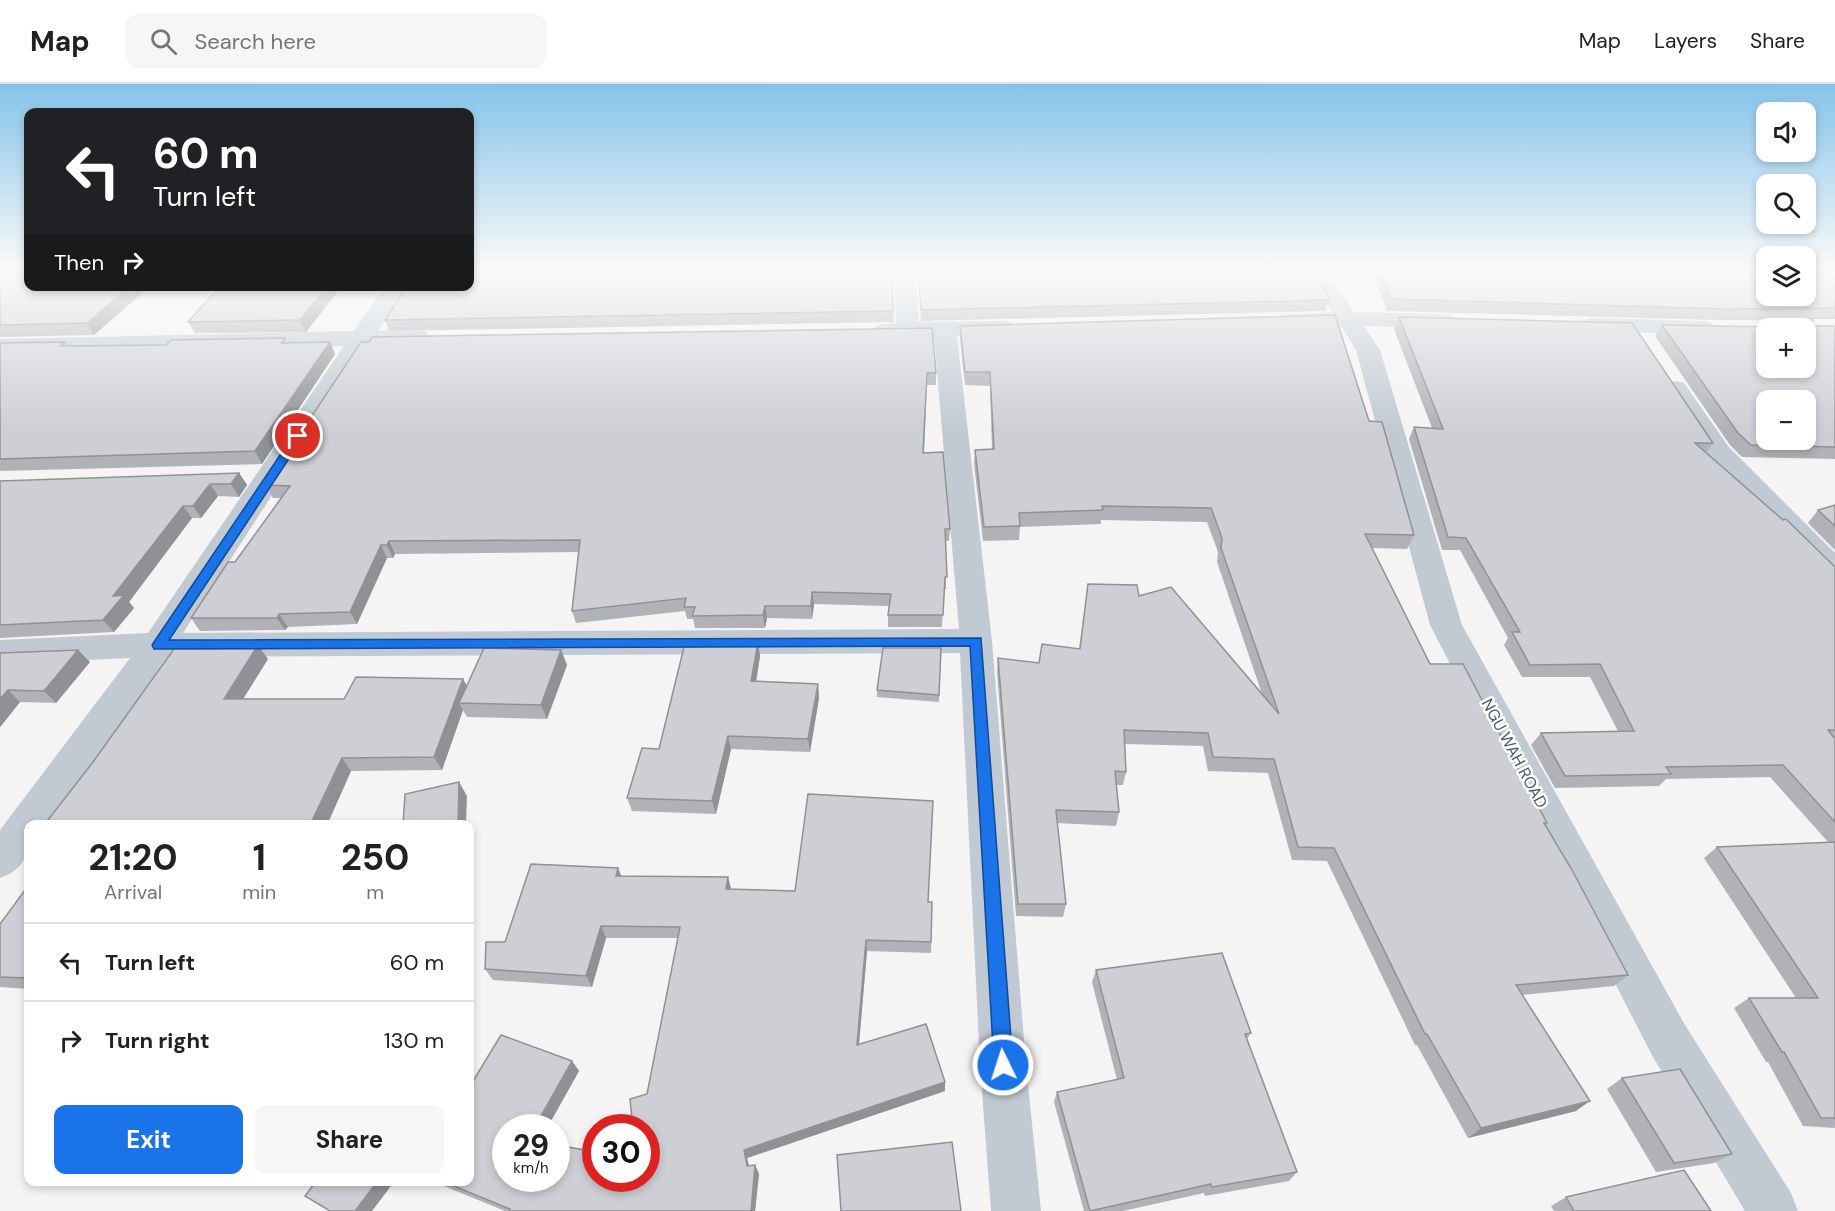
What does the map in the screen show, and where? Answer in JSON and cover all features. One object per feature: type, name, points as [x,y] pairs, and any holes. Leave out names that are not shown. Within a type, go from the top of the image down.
[{"type":"street","points":[[30,820],[158,645],[371,324]]},
{"type":"street","points":[[908,324],[908,329]]},
{"type":"street","name":"NGU WAH ROAD","points":[[1352,324],[1368,350],[1446,626],[1669,1041],[1773,1211]]},
{"type":"street","points":[[1574,325],[1731,329]]},
{"type":"street","points":[[1634,326],[1718,452],[1835,571]]},
{"type":"street","points":[[860,330],[1028,327]]},
{"type":"street","points":[[945,330],[976,641],[1003,1065],[1016,1211]]},
{"type":"street","points":[[0,346],[445,337]]},
{"type":"street","points":[[237,476],[273,474]]},
{"type":"street","points":[[0,652],[158,645],[976,641]]},
{"type":"street","points":[[0,861],[24,828]]},
{"type":"building","points":[[0,324],[61,324],[0,325]]},
{"type":"building","points":[[1042,324],[1338,324],[1369,421],[1382,422],[1414,535],[1365,534],[1430,664],[1463,664],[1547,823],[1544,823],[1628,975],[1516,985],[1590,1101],[1481,1128],[1425,1034],[1334,848],[1298,847],[1274,759],[1213,757],[1208,733],[1124,730],[1126,772],[1115,771],[1119,812],[1056,810],[1066,904],[1018,904],[998,658],[1039,663],[1042,644],[1080,649],[1088,584],[1137,585],[1139,596],[1171,587],[1279,714],[1221,548],[1222,538],[1211,508],[1102,506],[1103,510],[1019,513],[1020,526],[984,527],[975,450],[994,449],[990,372],[965,372],[960,326]]},
{"type":"building","points":[[1402,324],[1632,324],[1713,443],[1695,443],[1783,520],[1786,519],[1835,567],[1835,730],[1828,730],[1835,739],[1835,822],[1783,765],[1666,767],[1671,774],[1565,776],[1541,733],[1634,731],[1600,664],[1530,665],[1512,632],[1520,632],[1466,538],[1448,537],[1414,427],[1443,429]]},
{"type":"building","points":[[1662,325],[1756,327],[1756,378],[1816,378],[1816,326],[1835,326],[1835,447],[1816,447],[1816,390],[1756,390],[1756,445],[1751,445],[1738,433]]},
{"type":"building","points":[[932,328],[936,373],[927,373],[923,453],[943,452],[950,529],[945,529],[947,577],[945,577],[943,615],[888,615],[891,594],[812,592],[811,606],[765,606],[763,615],[692,616],[695,607],[684,607],[686,598],[572,611],[580,540],[389,541],[387,545],[381,545],[350,612],[279,614],[277,618],[191,618],[228,562],[235,562],[290,486],[266,485],[361,342],[369,342],[372,337]]},
{"type":"building","points":[[285,338],[282,343],[330,342],[255,451],[0,459],[0,343],[65,342],[61,346],[166,345],[171,340]]},
{"type":"building","points":[[239,473],[231,484],[210,484],[193,506],[183,506],[113,596],[124,595],[103,620],[0,625],[0,481]]},
{"type":"building","points":[[1835,505],[1835,526],[1818,510]]},
{"type":"building","points":[[685,643],[758,643],[751,681],[818,684],[808,739],[728,736],[712,801],[627,798],[642,748],[659,749]]},
{"type":"building","points":[[258,645],[224,699],[344,699],[356,677],[463,679],[434,757],[342,758],[312,820],[48,820],[93,762],[176,646]]},
{"type":"building","points":[[484,648],[561,650],[541,705],[459,703]]},
{"type":"building","points":[[883,648],[941,648],[939,695],[877,690]]},
{"type":"building","points":[[78,650],[44,691],[8,690],[0,699],[0,653]]},
{"type":"building","points":[[459,782],[458,820],[403,820],[405,794]]},
{"type":"building","points":[[808,794],[933,801],[928,902],[932,902],[931,942],[866,940],[857,1045],[926,1024],[945,1082],[744,1150],[747,1166],[755,1165],[751,1211],[509,1211],[510,1209],[454,1186],[474,1186],[474,1079],[501,1035],[572,1061],[542,1114],[492,1114],[492,1192],[570,1192],[570,1147],[582,1150],[582,1192],[660,1192],[660,1114],[632,1114],[630,1099],[647,1094],[680,927],[601,926],[586,976],[485,969],[486,942],[505,942],[531,864],[618,868],[616,876],[728,877],[726,889],[795,891]]},
{"type":"building","points":[[1835,842],[1835,1118],[1821,1118],[1784,1052],[1749,998],[1818,998],[1717,847]]},
{"type":"building","points":[[24,891],[24,978],[0,977],[0,924]]},
{"type":"building","points":[[1222,953],[1251,1033],[1245,1034],[1297,1172],[1212,1187],[1211,1184],[1090,1211],[1057,1092],[1124,1078],[1096,970]]},
{"type":"building","points":[[1680,1069],[1732,1154],[1674,1163],[1622,1078]]},
{"type":"building","points":[[952,1142],[961,1211],[841,1211],[837,1155]]},
{"type":"building","points":[[1684,1170],[1711,1211],[1574,1211],[1566,1197]]},
{"type":"building","points":[[312,1186],[374,1186],[355,1211],[330,1211],[305,1196]]},
{"type":"route","points":[[298,436],[158,645],[976,641],[1003,1065]]}]
